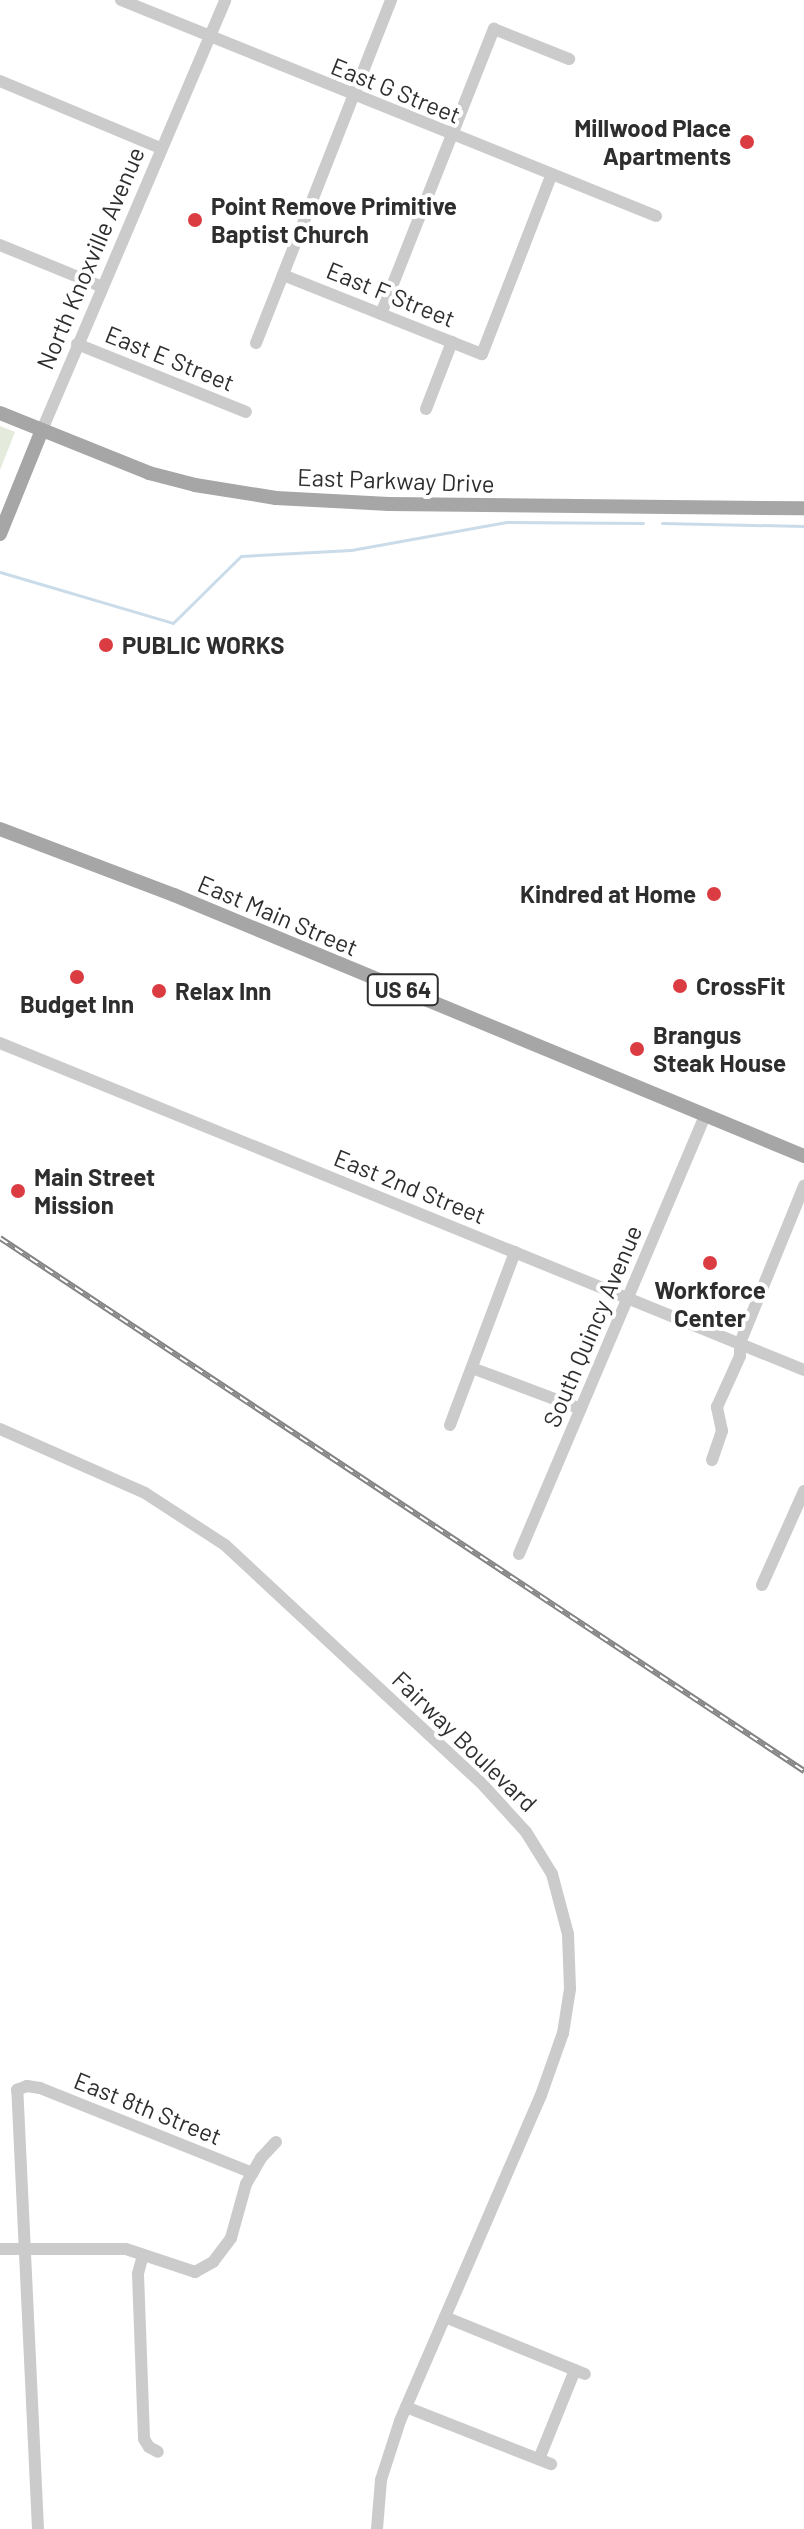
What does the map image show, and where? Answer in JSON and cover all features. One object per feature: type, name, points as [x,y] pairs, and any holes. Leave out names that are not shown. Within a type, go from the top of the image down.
[{"type":"main road","name":"East Parkway Drive","points":[[0,413],[149,473],[207,487],[276,498],[389,504],[804,508]]},
{"type":"main road","name":"North Knoxville Avenue","points":[[0,534],[42,430]]},
{"type":"main road","name":"East Main Street","points":[[0,829],[174,895],[804,1156]]},
{"type":"street","name":"East G Street","points":[[121,0],[656,216]]},
{"type":"street","name":"North Knoxville Avenue","points":[[42,430],[100,286],[225,0]]},
{"type":"street","points":[[256,343],[391,0]]},
{"type":"street","points":[[381,314],[494,29],[569,59]]},
{"type":"street","points":[[0,81],[160,148]]},
{"type":"street","name":"East F Street","points":[[283,275],[482,354],[551,176]]},
{"type":"street","name":"East E Street","points":[[0,245],[100,286]]},
{"type":"street","points":[[426,409],[452,342]]},
{"type":"street","name":"East E Street","points":[[77,344],[246,412]]},
{"type":"street","name":"East 2nd Street","points":[[0,1043],[804,1370]]},
{"type":"street","name":"South Quincy Avenue","points":[[519,1554],[705,1115]]},
{"type":"street","points":[[712,1460],[722,1431],[717,1407],[740,1356],[740,1343],[804,1186]]},
{"type":"street","points":[[450,1425],[515,1252]]},
{"type":"street","points":[[472,1368],[581,1409]]},
{"type":"street","name":"Fairway Boulevard","points":[[0,1429],[145,1493],[225,1545],[484,1786],[526,1832],[552,1874],[568,1934],[570,1989],[563,2033],[541,2095],[406,2407],[381,2480],[377,2529]]},
{"type":"street","points":[[762,1585],[804,1491]]},
{"type":"street","name":"East 8th Street","points":[[25,2249],[16,2096],[17,2090],[27,2086],[253,2173]]},
{"type":"street","points":[[0,2249],[126,2249],[187,2272],[202,2269],[213,2262],[231,2238],[253,2173],[276,2142]]},
{"type":"street","points":[[25,2249],[38,2529]]},
{"type":"street","points":[[143,2255],[138,2286],[144,2439],[158,2452]]},
{"type":"street","points":[[406,2407],[545,2461],[580,2372],[445,2317]]},
{"type":"shaded area","points":[[0,426],[15,432],[0,470]]},
{"type":"waterway","points":[[0,572],[173,623],[241,556],[351,550],[506,522],[643,523]]},
{"type":"waterway","points":[[662,523],[804,526]]},
{"type":"railway","points":[[0,1238],[804,1771]]},
{"type":"place","name":"Millwood Place Apartments","points":[[747,142]]},
{"type":"place","name":"Point Remove Primitive Baptist Church","points":[[195,220]]},
{"type":"place","name":"PUBLIC WORKS","points":[[106,645]]},
{"type":"place","name":"Kindred at Home","points":[[714,894]]},
{"type":"place","name":"Budget Inn","points":[[77,977]]},
{"type":"place","name":"CrossFit","points":[[680,986]]},
{"type":"place","name":"Relax Inn","points":[[159,991]]},
{"type":"place","name":"Brangus Steak House","points":[[637,1049]]},
{"type":"place","name":"Main Street Mission","points":[[18,1191]]},
{"type":"place","name":"Workforce Center","points":[[710,1263]]}]
